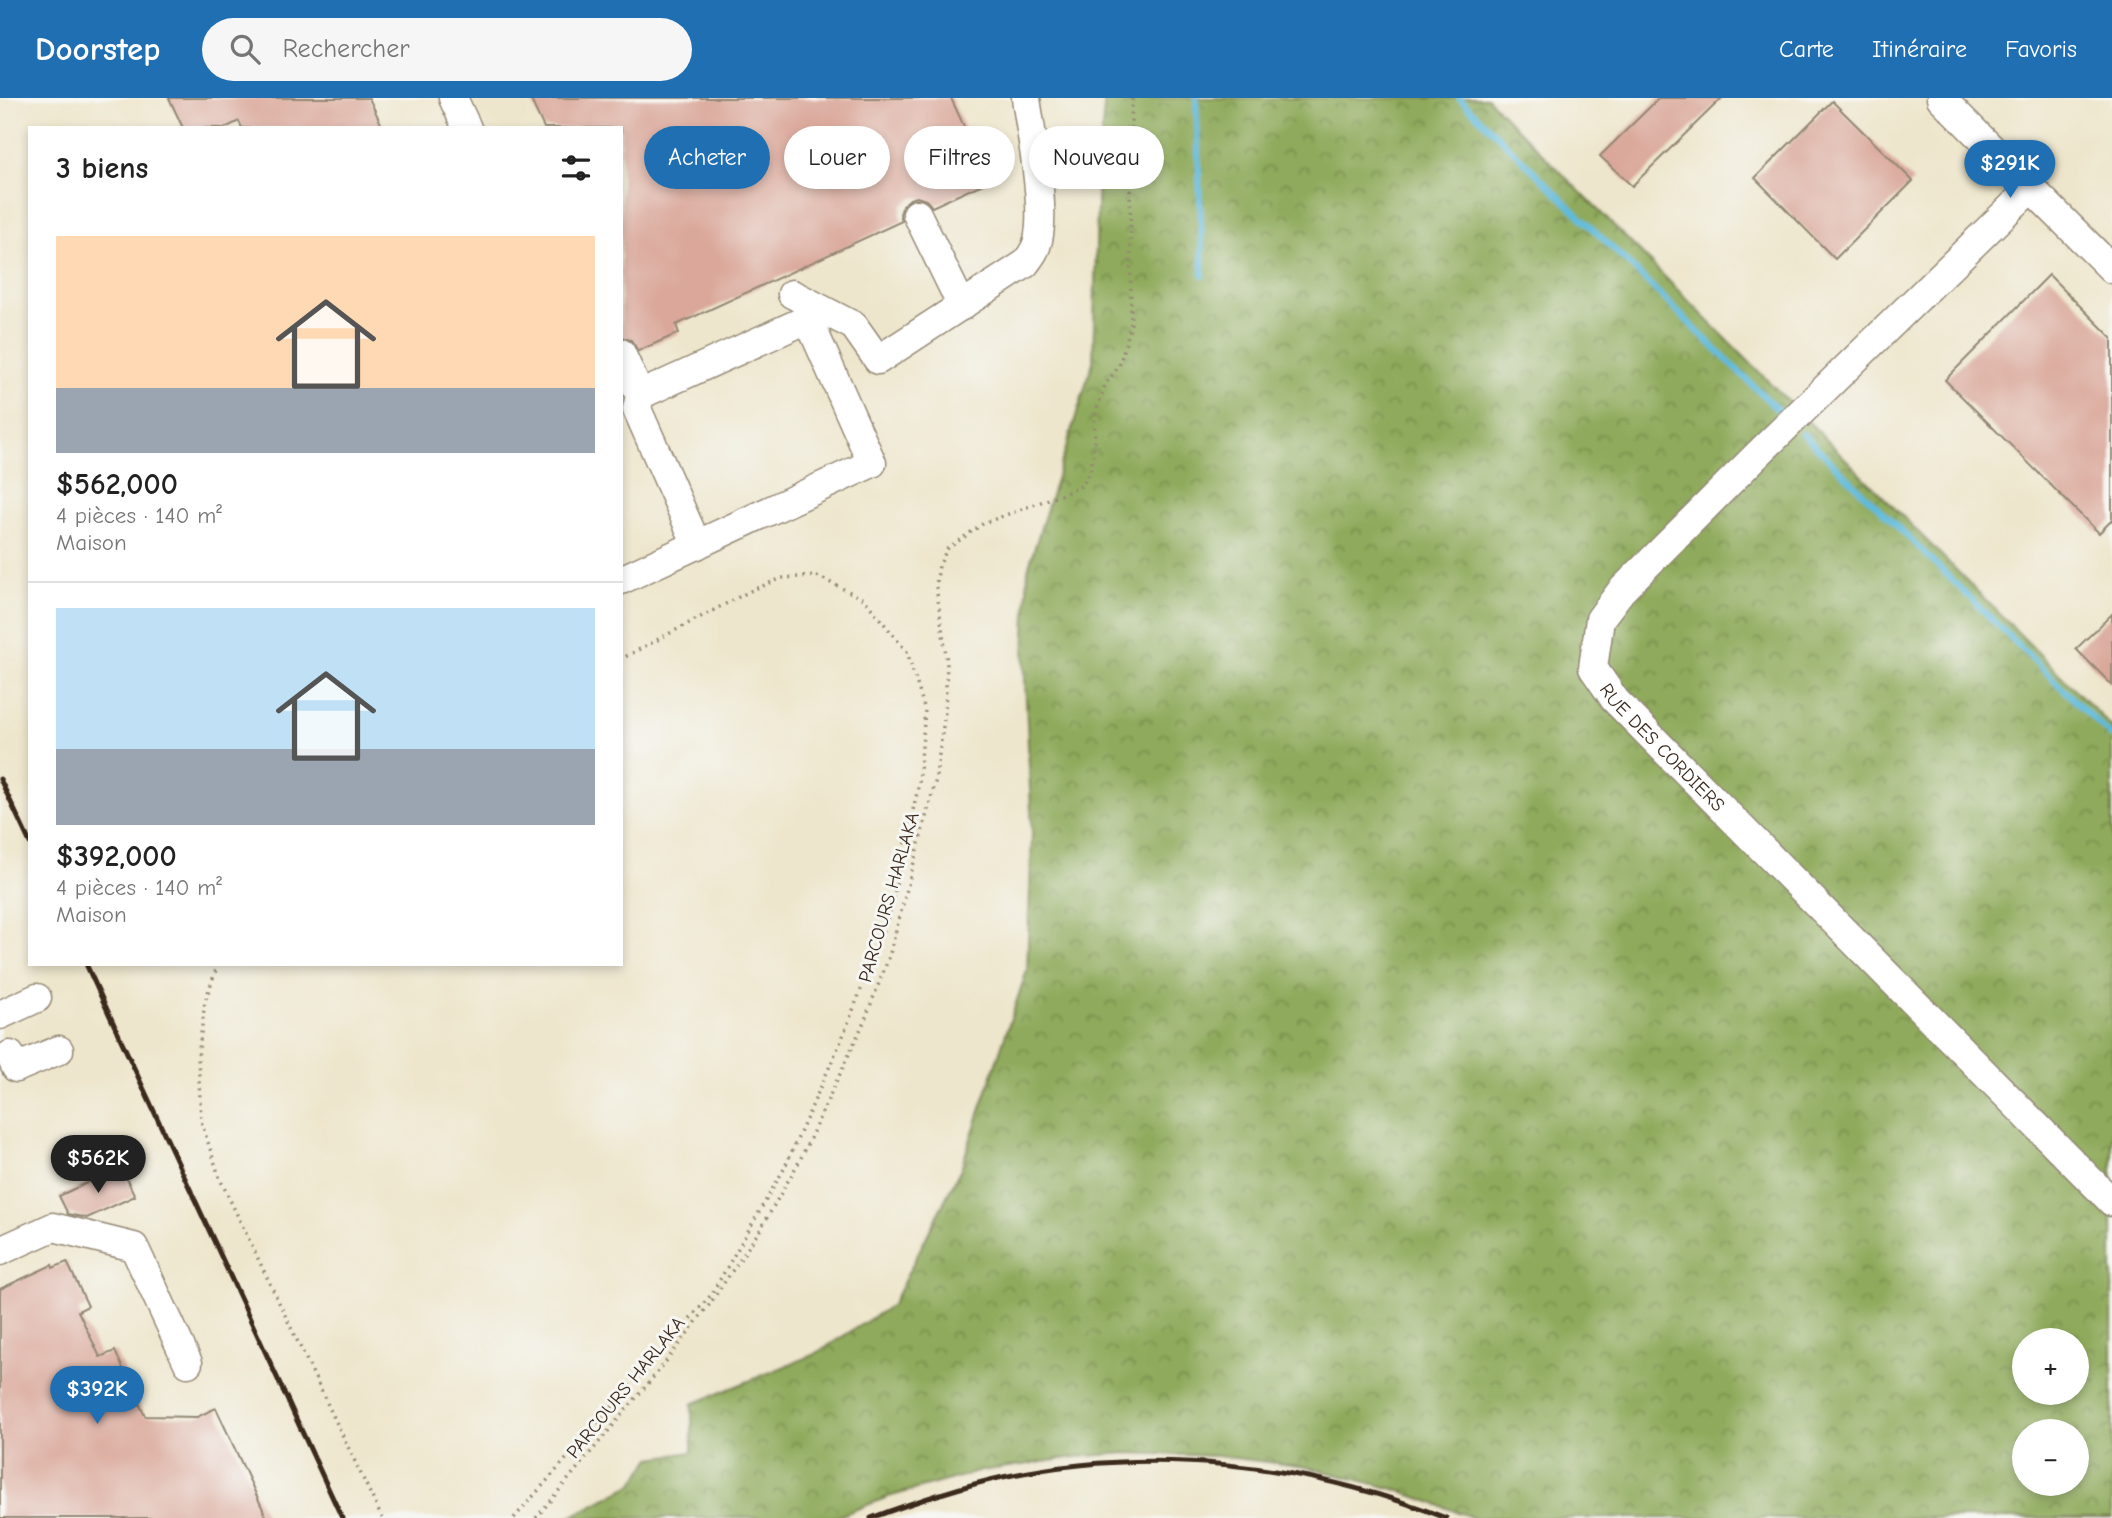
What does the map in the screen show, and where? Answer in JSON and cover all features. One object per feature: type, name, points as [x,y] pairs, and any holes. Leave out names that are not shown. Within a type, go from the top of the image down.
[{"type":"street","points":[[453,98],[466,126]]},
{"type":"street","points":[[792,294],[854,326],[878,360],[1025,264],[1034,253],[1038,239],[1037,181],[1026,98]]},
{"type":"street","points":[[1941,98],[2112,269]]},
{"type":"street","name":"RUE DES CORDIERS","points":[[2031,188],[1621,591],[1600,618],[1594,668],[1615,700],[2112,1202]]},
{"type":"street","points":[[917,214],[962,306]]},
{"type":"street","points":[[623,579],[872,463],[813,330],[801,322],[640,396]]},
{"type":"street","points":[[623,358],[640,396],[637,410],[697,545]]},
{"type":"street","points":[[0,1015],[37,998]]},
{"type":"street","points":[[3,1049],[16,1069],[59,1050]]},
{"type":"street","points":[[0,1251],[53,1227],[134,1247],[188,1363]]},
{"type":"path","name":"PARCOURS HARLAKA","points":[[536,1518],[709,1306],[760,1230],[800,1160],[864,1022],[889,957],[935,783],[947,662],[936,586],[939,566],[947,549],[984,523],[1083,485],[1091,468],[1095,440],[1094,417],[1105,385],[1119,366],[1132,325],[1132,98]]},
{"type":"path","points":[[514,1518],[711,1295],[784,1169],[841,1041],[888,920],[919,784],[925,710],[907,652],[863,599],[817,576],[782,578],[750,591],[623,658]]},
{"type":"path","points":[[217,966],[205,1001],[198,1057],[201,1121],[220,1179],[382,1518]]},
{"type":"green space","points":[[1105,98],[1487,98],[2112,727],[2112,1518],[1474,1518],[1394,1489],[1307,1467],[1218,1456],[1125,1453],[1076,1457],[981,1471],[888,1497],[834,1518],[569,1518],[633,1484],[651,1458],[692,1452],[692,1404],[815,1354],[892,1305],[961,1168],[1027,970],[1032,834],[1024,658],[1028,569],[1093,362],[1097,189],[1164,189],[1164,126],[1102,126]]},
{"type":"building","points":[[169,98],[369,98],[382,126],[241,126],[239,121],[229,126],[182,126]]},
{"type":"building","points":[[530,98],[951,98],[964,126],[904,126],[904,189],[971,189],[932,207],[926,200],[917,197],[910,199],[903,205],[900,214],[902,221],[676,325],[679,333],[638,351],[631,340],[623,338],[623,126],[543,126]]},
{"type":"building","points":[[1659,98],[1722,98],[1632,186],[1600,156]]},
{"type":"building","points":[[1832,101],[1913,181],[1835,259],[1755,178]]},
{"type":"building","points":[[2049,275],[2112,338],[2112,520],[2099,533],[1945,380]]},
{"type":"building","points":[[2112,614],[2112,685],[2076,649]]},
{"type":"building","points":[[121,1167],[135,1196],[87,1218],[68,1214],[59,1196]]},
{"type":"building","points":[[67,1262],[88,1306],[78,1311],[100,1357],[115,1351],[145,1416],[197,1417],[216,1408],[267,1518],[0,1518],[0,1289],[52,1265],[53,1268]]},
{"type":"waterway","points":[[1196,98],[1203,276]]},
{"type":"waterway","points":[[1459,98],[1778,410]]},
{"type":"waterway","points":[[1803,434],[2112,737]]},
{"type":"railway","points":[[0,779],[28,839]]},
{"type":"railway","points":[[87,966],[342,1518]]},
{"type":"railway","points":[[871,1518],[936,1495],[1003,1477],[1059,1467],[1171,1461],[1283,1472],[1393,1499],[1446,1518]]}]
